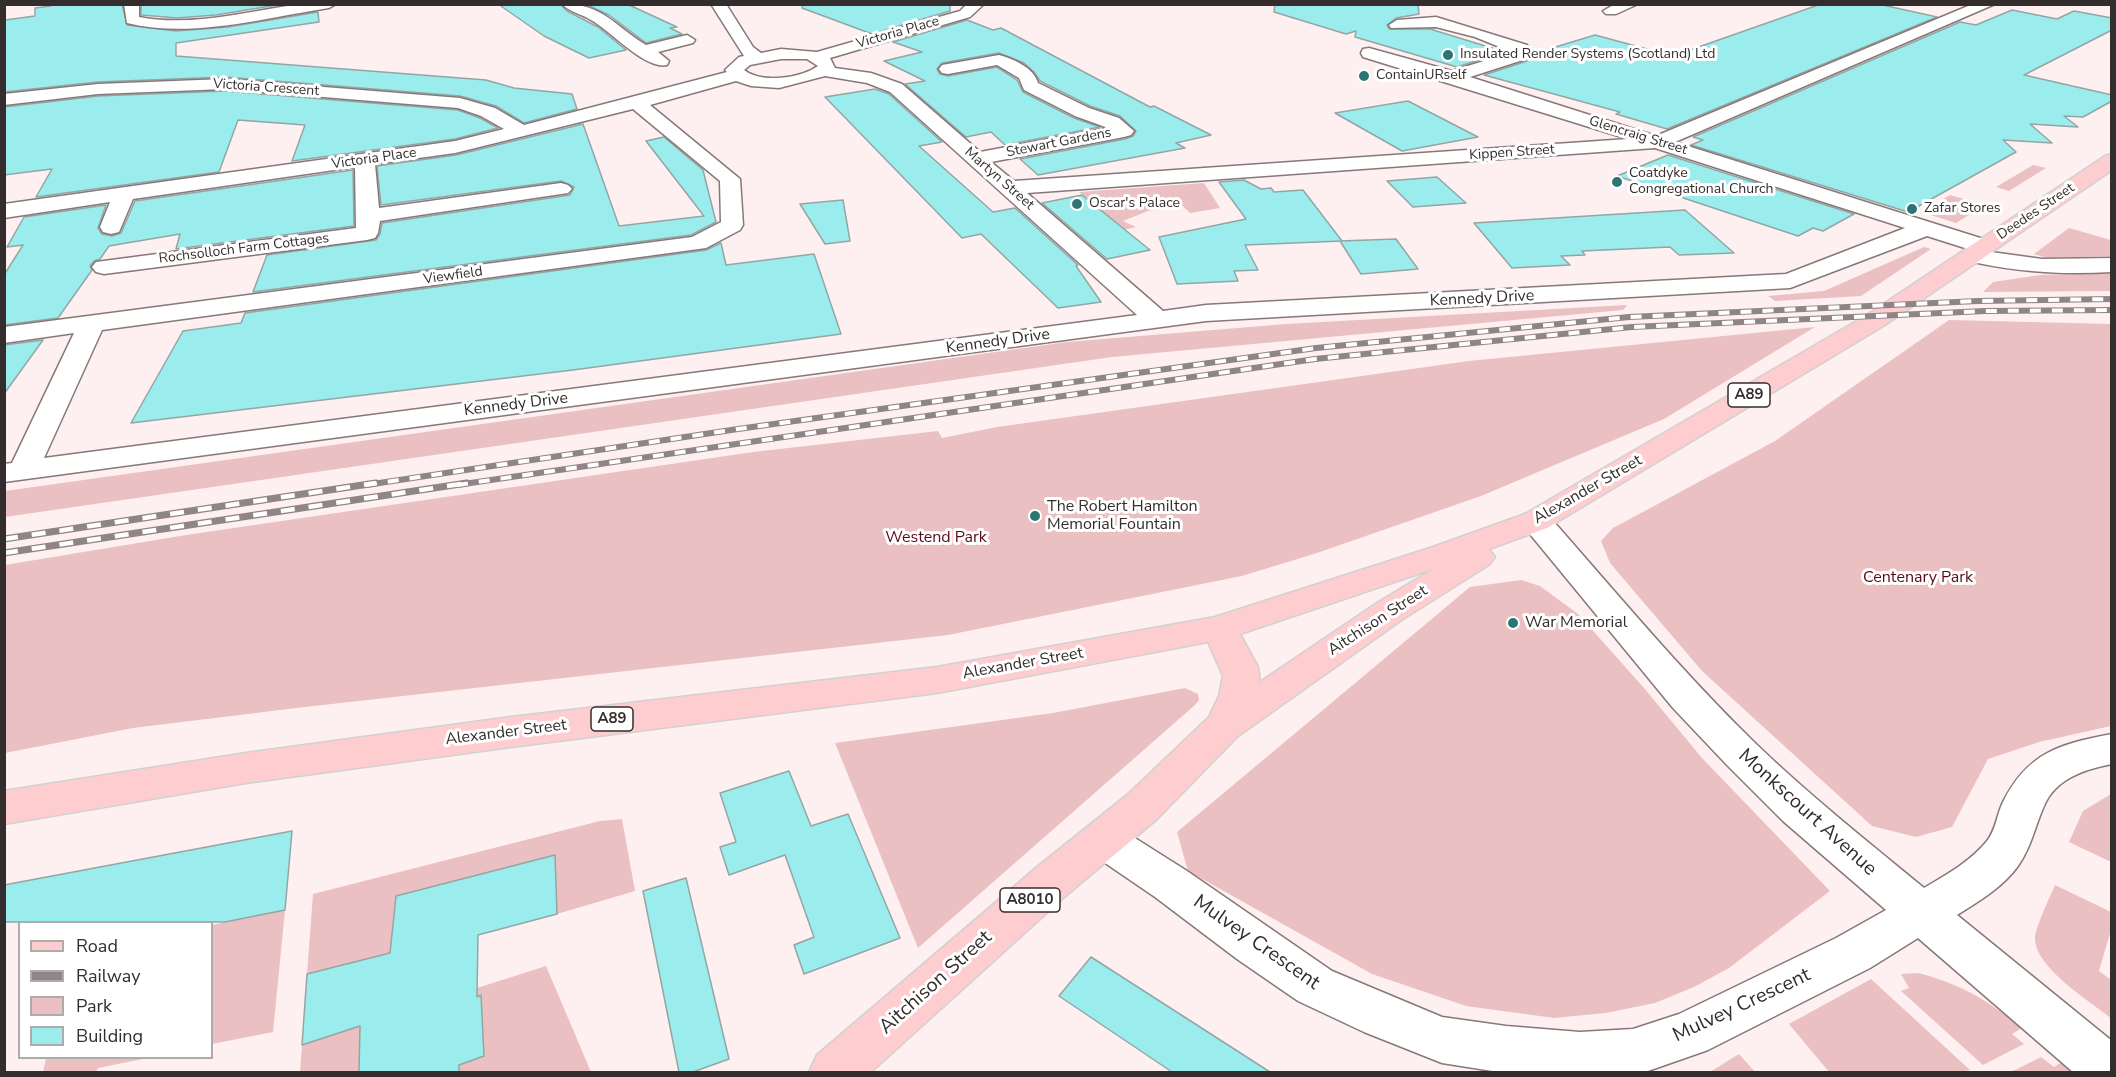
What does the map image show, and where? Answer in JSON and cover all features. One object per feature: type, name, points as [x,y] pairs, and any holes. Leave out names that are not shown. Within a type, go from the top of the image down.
[{"type":"main road","name":"Deedes Street","points":[[1972,255],[2112,160]]},
{"type":"main road","name":"Alexander Street","points":[[4,808],[246,768],[597,721],[930,681],[1219,628],[1536,522],[1876,320],[1972,255]]},
{"type":"main road","name":"Aitchison Street","points":[[835,1072],[1053,880],[1142,807],[1224,726],[1390,611],[1536,522]]},
{"type":"main road","name":"Aitchison Street","points":[[1219,628],[1243,679],[1240,695],[1224,726]]},
{"type":"street","points":[[131,4],[132,20],[154,24],[199,22],[329,4]]},
{"type":"street","points":[[569,4],[598,17],[661,61]]},
{"type":"street","points":[[718,4],[747,50],[756,57],[737,65],[735,70],[737,75]]},
{"type":"street","name":"Victoria Place","points":[[4,211],[455,147],[636,103],[737,75],[756,81],[787,82],[808,78],[820,64],[964,14],[977,4]]},
{"type":"street","points":[[1611,11],[1631,4]]},
{"type":"street","name":"Kippen Street","points":[[1010,188],[1657,142],[1988,4]]},
{"type":"street","points":[[1398,25],[1436,22],[1521,48],[1520,55],[1452,77]]},
{"type":"street","points":[[644,50],[687,40]]},
{"type":"street","name":"Glencraig Street","points":[[1369,53],[1452,77],[1926,228]]},
{"type":"street","name":"Martyn Street","points":[[756,57],[781,54],[871,78],[896,88],[1158,320]]},
{"type":"street","name":"Stewart Gardens","points":[[948,69],[999,60],[1027,75],[1030,86],[1082,112],[1112,122],[1124,130],[974,159]]},
{"type":"street","name":"Victoria Crescent","points":[[4,100],[98,89],[225,84],[460,104],[488,112],[522,131]]},
{"type":"street","name":"Viewfield","points":[[4,335],[698,243],[732,225],[730,179],[636,103]]},
{"type":"street","points":[[365,161],[369,216],[561,189]]},
{"type":"street","points":[[111,227],[124,195]]},
{"type":"street","name":"Rochsolloch Farm Cottages","points":[[104,267],[367,233],[369,216]]},
{"type":"street","points":[[1926,228],[1972,255],[2002,263],[2037,268],[2112,265]]},
{"type":"street","name":"Kennedy Drive","points":[[14,471],[1158,320],[1242,311],[1790,281],[1926,228]]},
{"type":"street","points":[[14,471],[91,325]]},
{"type":"street","name":"Monkscourt Avenue","points":[[1536,522],[1688,698],[1798,809],[2110,1072]]},
{"type":"street","name":"Mulvey Crescent","points":[[1104,840],[1172,884],[1315,986],[1442,1040],[1582,1064],[1633,1053],[1690,1034],[1853,953],[1922,914],[1980,876],[2003,853],[2013,834],[2023,805],[2035,784],[2055,767],[2080,755],[2112,749]]},
{"type":"green space","points":[[2033,165],[2046,168],[2009,191],[1996,187]]},
{"type":"green space","points":[[1204,183],[1220,208],[1190,213],[1183,206],[1148,211],[1123,221],[1136,227],[1092,237],[1067,216],[1101,209],[1079,192]]},
{"type":"green space","points":[[1950,195],[1985,205],[1956,223],[1921,212]]},
{"type":"green space","points":[[2069,228],[2111,240],[2111,256],[2047,258],[2034,254]]},
{"type":"green space","points":[[1924,247],[1931,249],[1861,296],[1775,301],[1768,296],[1824,291]]},
{"type":"green space","points":[[2111,272],[2111,291],[1983,292],[1993,282],[2040,275]]},
{"type":"green space","points":[[1627,305],[1623,310],[1112,357],[5,517],[5,491],[1067,342],[1286,324]]},
{"type":"green space","name":"Centenary Park","points":[[1949,320],[2111,324],[2111,726],[2039,742],[1988,759],[1952,827],[1916,837],[1872,826],[1702,671],[1610,563],[1601,541],[1613,528],[1775,441]]},
{"type":"green space","name":"Westend Park","points":[[1815,327],[1664,419],[1481,496],[1317,553],[1242,576],[948,635],[133,728],[5,753],[5,565],[186,535],[753,452],[938,431],[942,438],[997,427],[1469,361]]},
{"type":"green space","points":[[1521,580],[1540,586],[1578,614],[1702,758],[1830,891],[1729,968],[1694,987],[1655,1003],[1606,1013],[1554,1018],[1466,1006],[1372,974],[1188,871],[1177,832],[1470,587]]},
{"type":"green space","points":[[1185,688],[1198,694],[1199,700],[1195,705],[918,948],[835,743],[1053,713]]},
{"type":"green space","points":[[2111,794],[2111,862],[2069,842],[2083,811]]},
{"type":"green space","points":[[622,819],[635,891],[557,914],[555,855],[396,896],[385,1009],[477,988],[546,966],[591,1072],[459,1072],[459,1065],[484,1056],[481,995],[360,1034],[359,1072],[300,1072],[302,1045],[369,959],[307,974],[313,894],[600,821]]},
{"type":"green space","points":[[2055,885],[2111,912],[2111,930],[2099,971],[2111,980],[2111,1018],[2053,972],[2037,949],[2036,933]]},
{"type":"green space","points":[[285,910],[273,1032],[213,1044],[213,925]]},
{"type":"green space","points":[[1919,973],[1962,988],[1997,1009],[2022,1028],[2012,1034],[2024,1044],[1983,1065],[1901,991],[1909,988],[1901,974]]},
{"type":"green space","points":[[1871,979],[1970,1070],[1960,1072],[1829,1072],[1789,1024]]},
{"type":"green space","points":[[1739,1054],[1755,1072],[1710,1072]]},
{"type":"green space","points":[[2041,1057],[2054,1067],[2062,1062],[2074,1072],[2011,1072]]},
{"type":"green space","points":[[46,1059],[143,1059],[98,1068],[96,1072],[43,1072]]},
{"type":"building","points":[[51,4],[122,4],[127,25],[176,31],[228,27],[318,12],[319,22],[176,43],[176,56],[486,80],[514,88],[572,94],[577,109],[524,123],[496,106],[460,96],[225,77],[98,82],[4,92],[5,20],[35,16],[35,8],[51,6]]},
{"type":"building","points":[[141,4],[283,4],[216,15],[177,18],[141,15]]},
{"type":"building","points":[[498,4],[560,4],[567,11],[598,27],[626,50],[589,58],[544,36]]},
{"type":"building","points":[[585,4],[627,4],[677,27],[670,28],[682,34],[646,43],[609,15]]},
{"type":"building","points":[[803,4],[950,4],[950,11],[872,34],[802,8]]},
{"type":"building","points":[[1275,4],[1418,4],[1419,14],[1396,18],[1387,25],[1389,29],[1430,29],[1505,52],[1457,67],[1355,37],[1356,31],[1346,34],[1274,12]]},
{"type":"building","points":[[1821,4],[1878,4],[1937,17],[1667,129],[1616,114],[1620,112],[1484,75],[1527,61],[1529,55],[1595,35],[1673,56]]},
{"type":"building","points":[[2012,10],[2057,19],[2074,11],[2112,18],[2112,30],[2024,75],[2112,95],[2112,101],[2083,117],[2064,116],[2078,127],[2030,124],[2052,143],[2003,140],[2016,152],[1908,212],[1691,145],[1703,140],[1693,137],[1960,22],[1976,25]]},
{"type":"building","points":[[967,20],[993,30],[1001,28],[1150,107],[1154,106],[1211,135],[1176,143],[1185,148],[1038,175],[1020,159],[1125,139],[1133,136],[1136,131],[1120,116],[1090,106],[1040,81],[1024,63],[999,53],[942,63],[937,69],[940,74],[948,76],[997,67],[1017,80],[1023,92],[1074,118],[1100,127],[1005,145],[991,132],[966,137],[905,84],[925,81],[884,61],[922,52],[893,42]]},
{"type":"building","points":[[875,89],[889,94],[942,142],[919,146],[993,212],[1015,208],[1078,265],[1076,266],[1101,302],[1058,308],[981,234],[962,238],[825,97]]},
{"type":"building","points":[[225,91],[458,110],[498,128],[455,139],[292,161],[305,125],[238,120],[219,172],[36,197],[52,169],[4,175],[4,107],[98,96]]},
{"type":"building","points":[[1408,101],[1478,137],[1402,151],[1335,113]]},
{"type":"building","points":[[583,124],[619,226],[704,216],[646,141],[664,137],[703,170],[716,222],[691,235],[253,292],[267,255],[376,240],[382,223],[570,195],[574,187],[561,181],[381,205],[377,166],[456,155]]},
{"type":"building","points":[[1668,155],[1854,214],[1823,231],[1813,228],[1798,236],[1617,176]]},
{"type":"building","points":[[353,170],[354,226],[176,249],[180,234],[109,246],[100,259],[94,261],[90,266],[92,270],[58,318],[4,325],[4,275],[23,245],[7,247],[24,217],[106,205],[98,228],[102,234],[112,236],[121,233],[135,201]]},
{"type":"building","points":[[1437,177],[1466,203],[1413,207],[1387,181]]},
{"type":"building","points":[[1244,180],[1261,189],[1271,188],[1274,192],[1303,190],[1342,241],[1245,245],[1258,270],[1234,271],[1238,281],[1177,284],[1159,237],[1246,219],[1219,182]]},
{"type":"building","points":[[1082,195],[1150,250],[1107,259],[1042,203]]},
{"type":"building","points":[[843,200],[850,241],[825,244],[800,204]]},
{"type":"building","points":[[1685,210],[1734,253],[1679,255],[1670,247],[1582,251],[1585,255],[1561,256],[1570,265],[1512,268],[1474,223]]},
{"type":"building","points":[[1396,239],[1418,269],[1361,274],[1340,241]]},
{"type":"building","points":[[721,243],[726,265],[814,254],[841,334],[573,370],[131,423],[183,331],[241,323],[245,313],[706,250]]},
{"type":"building","points":[[43,340],[4,394],[4,345]]},
{"type":"building","points":[[789,771],[811,826],[848,814],[900,938],[804,974],[794,945],[814,937],[785,855],[729,875],[720,847],[736,842],[720,793]]},
{"type":"building","points":[[292,831],[285,910],[225,922],[4,922],[4,885]]},
{"type":"building","points":[[555,855],[557,914],[478,935],[477,997],[481,995],[484,1056],[459,1065],[459,1072],[359,1072],[360,1026],[302,1045],[307,974],[390,953],[396,896]]},
{"type":"building","points":[[686,878],[729,1059],[693,1072],[679,1072],[643,891]]},
{"type":"building","points":[[1091,957],[1270,1072],[1172,1072],[1059,996]]},
{"type":"railway","points":[[366,485],[738,429],[1316,348],[1629,317],[1978,301],[2112,299]]},
{"type":"railway","points":[[457,485],[1315,359],[1632,327],[1985,311],[2112,310]]},
{"type":"railway","points":[[4,539],[376,483]]},
{"type":"railway","points":[[4,553],[467,483]]},
{"type":"place","name":"Insulated Render Systems (Scotland) Ltd","points":[[1448,55]]},
{"type":"place","name":"ContainURself","points":[[1364,76]]},
{"type":"place","name":"Coatdyke Congregational Church","points":[[1617,182]]},
{"type":"place","name":"Oscar's Palace","points":[[1077,204]]},
{"type":"place","name":"Zafar Stores","points":[[1912,209]]},
{"type":"place","name":"The Robert Hamilton Memorial Fountain","points":[[1035,516]]},
{"type":"place","name":"War Memorial","points":[[1513,623]]}]
